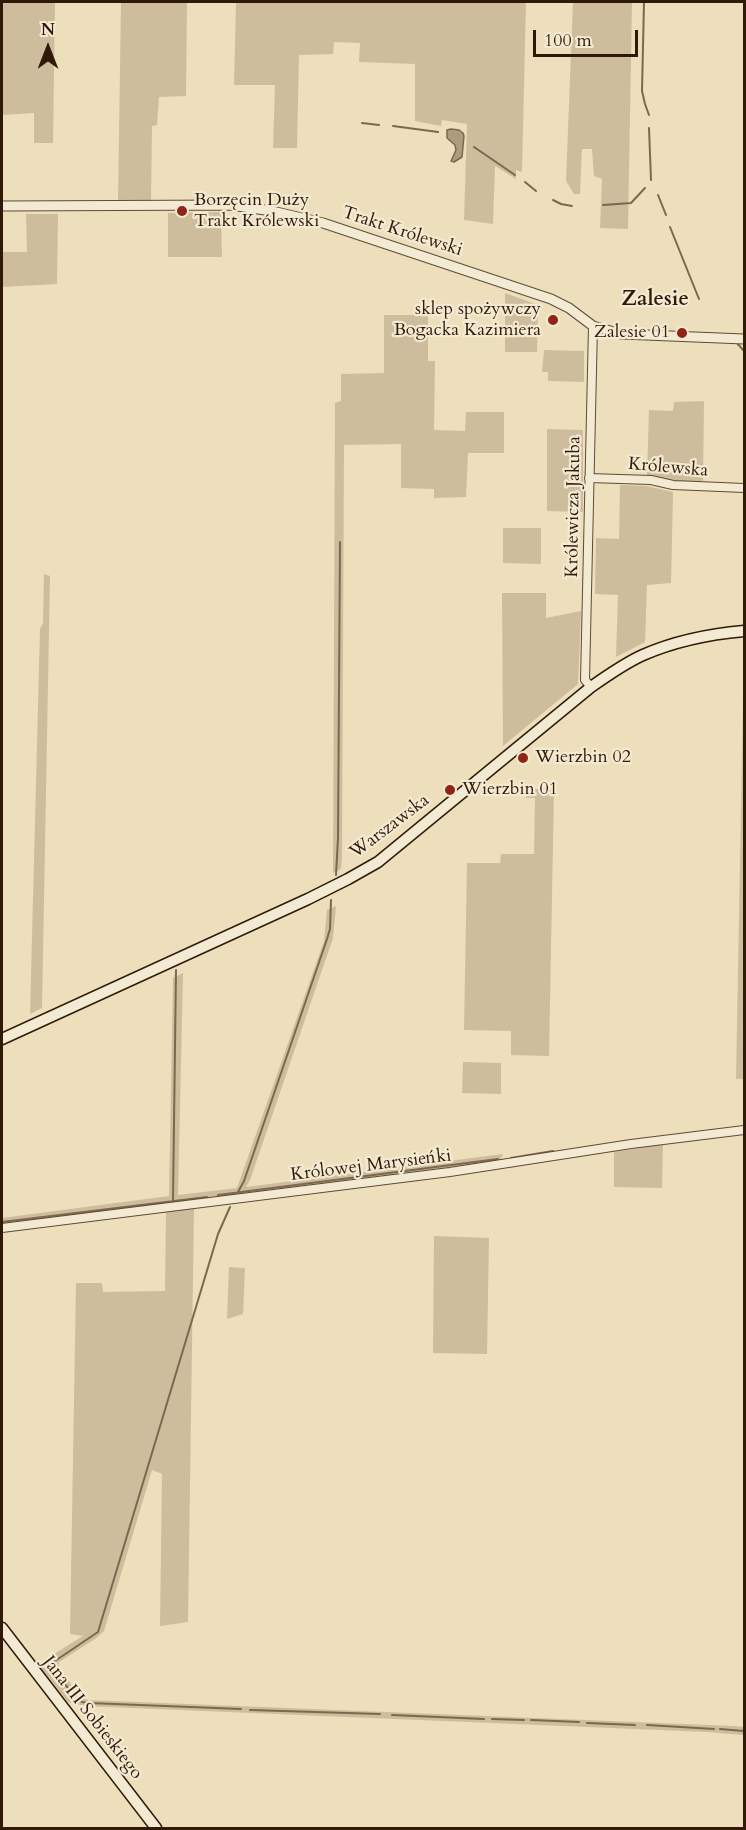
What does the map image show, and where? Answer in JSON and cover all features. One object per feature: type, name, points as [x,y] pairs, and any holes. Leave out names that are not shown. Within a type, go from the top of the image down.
[{"type":"main road","name":"Warszawska","points":[[2,1039],[308,899],[368,868],[407,839],[591,687],[642,655],[678,642],[710,635],[744,632]]},
{"type":"main road","name":"Jana III Sobieskiego","points":[[2,1628],[156,1828]]},
{"type":"street","name":"Trakt Królewski","points":[[2,206],[231,205],[272,211],[323,224],[551,299],[569,308],[593,327],[621,334],[744,339]]},
{"type":"street","name":"Królewicza Jakuba","points":[[591,687],[585,680],[593,327]]},
{"type":"street","name":"Królewska","points":[[589,478],[651,480],[673,485],[744,488]]},
{"type":"street","name":"Królowej Marysieńki","points":[[2,1228],[450,1172],[631,1144],[744,1130]]},
{"type":"shaded area","points":[[2,2],[55,2],[53,143],[34,143],[34,113],[2,115]]},
{"type":"shaded area","points":[[121,2],[187,2],[186,96],[159,97],[157,125],[152,126],[151,201],[118,201]]},
{"type":"shaded area","points":[[236,2],[526,2],[522,172],[516,170],[516,179],[495,166],[493,224],[464,220],[467,124],[442,120],[441,126],[415,121],[415,64],[359,62],[360,43],[334,42],[333,54],[299,55],[297,148],[273,148],[275,85],[234,85]]},
{"type":"shaded area","points":[[573,2],[632,2],[628,229],[600,228],[602,179],[594,176],[592,149],[582,149],[580,194],[574,194],[566,181]]},
{"type":"shaded area","points":[[447,130],[459,130],[464,136],[462,157],[454,162],[451,161],[456,150],[455,145],[447,138]]},
{"type":"shaded area","points":[[221,212],[222,257],[168,257],[168,213]]},
{"type":"shaded area","points":[[26,214],[58,214],[57,284],[2,287],[2,252],[27,252]]},
{"type":"shaded area","points":[[505,293],[538,305],[537,352],[505,352]]},
{"type":"shaded area","points":[[384,315],[428,315],[428,361],[435,361],[434,430],[465,431],[466,412],[504,412],[504,453],[468,453],[466,497],[434,498],[434,489],[401,488],[401,444],[344,445],[342,857],[341,869],[333,873],[335,403],[341,401],[341,374],[384,373]]},
{"type":"shaded area","points":[[544,350],[584,351],[584,382],[548,381],[548,372],[542,372]]},
{"type":"shaded area","points":[[704,401],[703,481],[672,481],[647,475],[649,410],[673,411],[674,402]]},
{"type":"shaded area","points":[[547,429],[583,430],[583,512],[547,511]]},
{"type":"shaded area","points":[[620,485],[647,486],[673,492],[671,583],[647,585],[645,642],[616,657],[618,595],[595,594],[596,538],[619,539]]},
{"type":"shaded area","points":[[503,528],[541,528],[541,564],[503,563]]},
{"type":"shaded area","points":[[44,574],[50,576],[42,1008],[30,1014],[40,629],[43,623]]},
{"type":"shaded area","points":[[502,593],[546,593],[546,618],[581,611],[578,684],[503,746]]},
{"type":"shaded area","points":[[744,644],[744,1079],[736,1079]]},
{"type":"shaded area","points":[[527,789],[554,789],[549,1056],[511,1055],[511,1031],[464,1030],[467,863],[500,863],[501,854],[534,854],[535,798],[526,798]]},
{"type":"shaded area","points":[[336,906],[333,938],[246,1187],[503,1154],[499,1162],[2,1225],[2,1218],[169,1196],[173,978],[183,973],[178,1195],[237,1188],[324,941],[327,910]]},
{"type":"shaded area","points":[[463,1062],[501,1063],[501,1094],[462,1093]]},
{"type":"shaded area","points":[[663,1144],[662,1188],[614,1187],[614,1152]]},
{"type":"shaded area","points":[[194,1208],[188,1622],[160,1626],[162,1474],[152,1470],[104,1631],[59,1662],[59,1666],[78,1695],[88,1700],[734,1726],[744,1727],[744,1735],[84,1706],[68,1702],[38,1664],[83,1636],[70,1634],[76,1283],[102,1283],[103,1292],[165,1291],[166,1212]]},
{"type":"shaded area","points":[[434,1236],[489,1238],[487,1354],[433,1353]]},
{"type":"shaded area","points":[[229,1267],[245,1268],[243,1314],[227,1319]]},
{"type":"waterway","points":[[644,2],[642,91],[649,115]]},
{"type":"waterway","points":[[362,123],[379,125]]},
{"type":"waterway","points":[[393,126],[438,132]]},
{"type":"waterway","points":[[649,128],[651,180]]},
{"type":"waterway","points":[[474,147],[515,175]]},
{"type":"waterway","points":[[525,182],[536,191]]},
{"type":"waterway","points":[[603,205],[631,203],[645,188]]},
{"type":"waterway","points":[[658,195],[666,215]]},
{"type":"waterway","points":[[553,200],[572,206]]},
{"type":"waterway","points":[[670,227],[699,299]]},
{"type":"waterway","points":[[736,342],[744,351]]},
{"type":"waterway","points":[[336,875],[340,542]]},
{"type":"waterway","points":[[238,1192],[244,1181],[327,939],[330,929],[331,900]]},
{"type":"waterway","points":[[173,1201],[176,970]]},
{"type":"waterway","points":[[511,1158],[553,1151]]},
{"type":"waterway","points":[[218,1195],[498,1159]]},
{"type":"waterway","points":[[2,1222],[207,1197]]},
{"type":"waterway","points":[[68,1688],[49,1665],[98,1632],[218,1234],[230,1207]]},
{"type":"waterway","points":[[74,1695],[82,1702],[89,1703],[241,1709]]},
{"type":"waterway","points":[[250,1710],[380,1714]]},
{"type":"waterway","points":[[392,1715],[484,1719]]},
{"type":"waterway","points":[[492,1719],[524,1720]]},
{"type":"waterway","points":[[531,1720],[579,1722]]},
{"type":"waterway","points":[[587,1723],[635,1725]]},
{"type":"waterway","points":[[647,1725],[714,1729]]},
{"type":"waterway","points":[[720,1729],[744,1731]]},
{"type":"place","name":"Borzęcin Duży Trakt Królewski","points":[[182,211]]},
{"type":"place","name":"sklep spożywczy Bogacka Kazimiera","points":[[553,320]]},
{"type":"place","name":"Zalesie 01","points":[[682,333]]},
{"type":"place","name":"Wierzbin 02","points":[[523,758]]},
{"type":"place","name":"Wierzbin 01","points":[[450,790]]},
{"type":"district","name":"Zalesie","points":[[655,300]]}]
